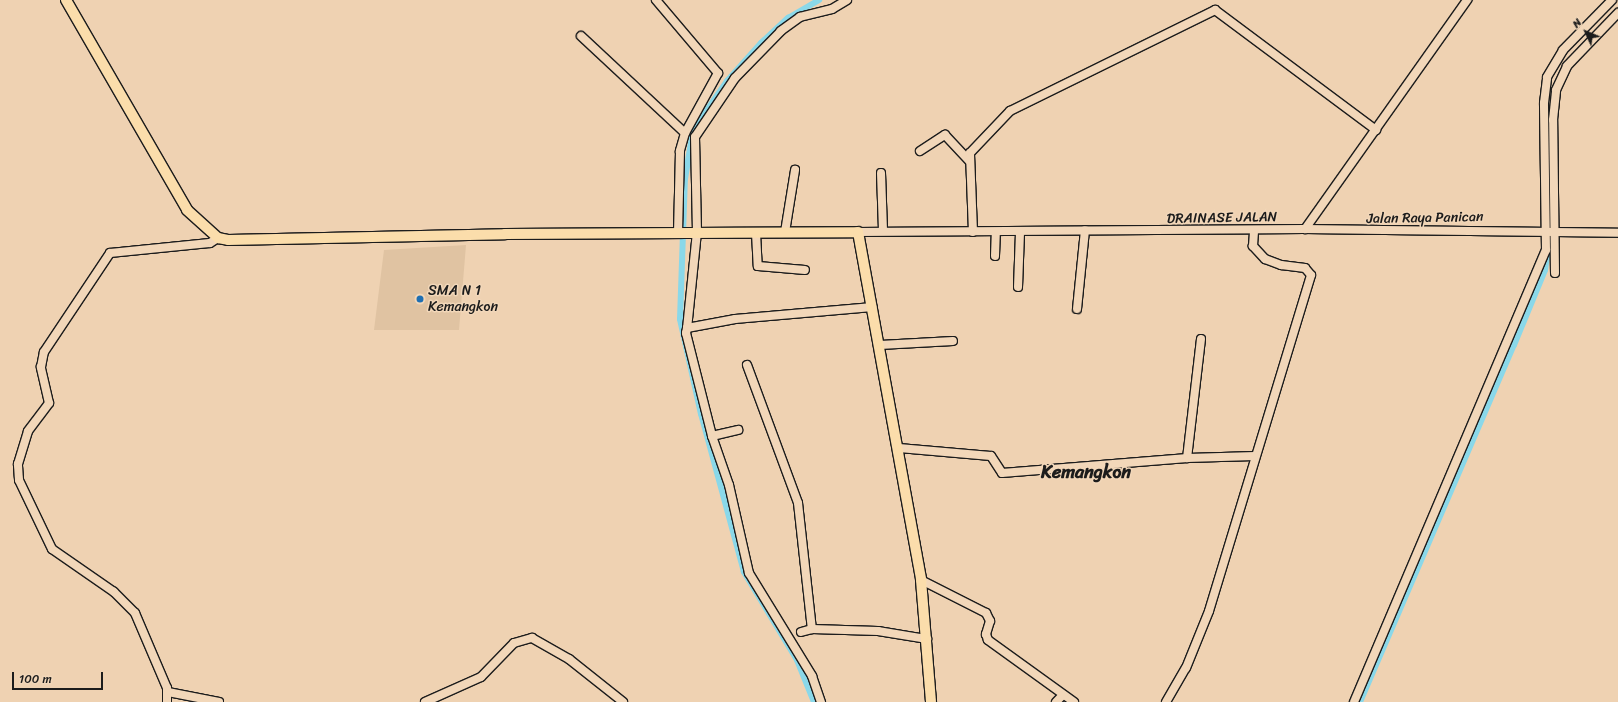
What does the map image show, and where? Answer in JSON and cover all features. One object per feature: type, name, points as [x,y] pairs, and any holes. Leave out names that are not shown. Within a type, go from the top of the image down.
[{"type":"main road","points":[[66,0],[187,210],[218,238],[678,234],[695,232],[858,232],[900,448],[921,580],[931,702]]},
{"type":"street","points":[[656,0],[718,73],[685,133],[680,151],[678,234]]},
{"type":"street","points":[[821,702],[812,676],[749,573],[729,484],[712,436],[686,333],[695,232],[694,153],[700,126],[735,78],[791,21],[847,0]]},
{"type":"street","points":[[1305,229],[1467,0]]},
{"type":"street","points":[[1354,702],[1541,265],[1546,250],[1544,102],[1547,77],[1564,50],[1612,0]]},
{"type":"street","points":[[973,232],[969,161],[974,147],[1010,111],[1215,10],[1376,130]]},
{"type":"street","points":[[1555,273],[1554,232],[1556,90],[1567,66],[1618,13]]},
{"type":"street","points":[[581,36],[685,133]]},
{"type":"street","points":[[920,150],[945,135],[969,161]]},
{"type":"street","points":[[785,232],[795,170]]},
{"type":"street","points":[[881,173],[883,231]]},
{"type":"street","name":"Jalan Raya Panican","points":[[1305,229],[1364,232],[1545,231],[1618,233]]},
{"type":"street","name":"DRAINASE JALAN","points":[[858,232],[996,233],[1085,230],[1254,232],[1305,229]]},
{"type":"street","points":[[1078,309],[1085,230]]},
{"type":"street","points":[[1018,287],[1020,232]]},
{"type":"street","points":[[1166,702],[1186,668],[1209,611],[1311,275],[1308,269],[1281,265],[1260,254],[1253,246],[1254,232]]},
{"type":"street","points":[[756,233],[758,266],[804,270]]},
{"type":"street","points":[[995,256],[996,233]]},
{"type":"street","points":[[167,702],[168,692],[132,609],[114,592],[57,554],[47,543],[18,480],[18,464],[28,431],[49,403],[41,367],[44,352],[110,253],[210,243],[218,238]]},
{"type":"street","points":[[687,328],[735,319],[872,307]]},
{"type":"street","points":[[1187,458],[1201,339]]},
{"type":"street","points":[[880,345],[953,341]]},
{"type":"street","points":[[747,365],[798,503],[812,629]]},
{"type":"street","points":[[712,436],[738,430]]},
{"type":"street","points":[[900,448],[991,456],[1002,473],[1187,458],[1255,456]]},
{"type":"street","points":[[921,580],[986,613],[990,621],[986,634],[988,640],[1074,702]]},
{"type":"street","points":[[801,632],[812,629],[878,630],[927,639]]},
{"type":"street","points":[[425,702],[475,680],[514,643],[532,638],[569,659],[623,702]]},
{"type":"street","points":[[168,692],[219,702]]},
{"type":"street","points":[[1056,702],[1063,695]]},
{"type":"shaded area","name":"SMA N 1 Kemangkon","points":[[466,245],[459,330],[374,330],[384,250]]},
{"type":"waterway","points":[[814,702],[797,660],[744,572],[701,414],[680,319],[685,179],[693,130],[727,81],[761,43],[788,18],[819,0]]},
{"type":"waterway","points":[[1360,702],[1514,345],[1545,270],[1548,249]]},
{"type":"place","name":"SMA N 1 Kemangkon","points":[[420,299]]},
{"type":"district","name":"Kemangkon","points":[[1086,472]]}]
